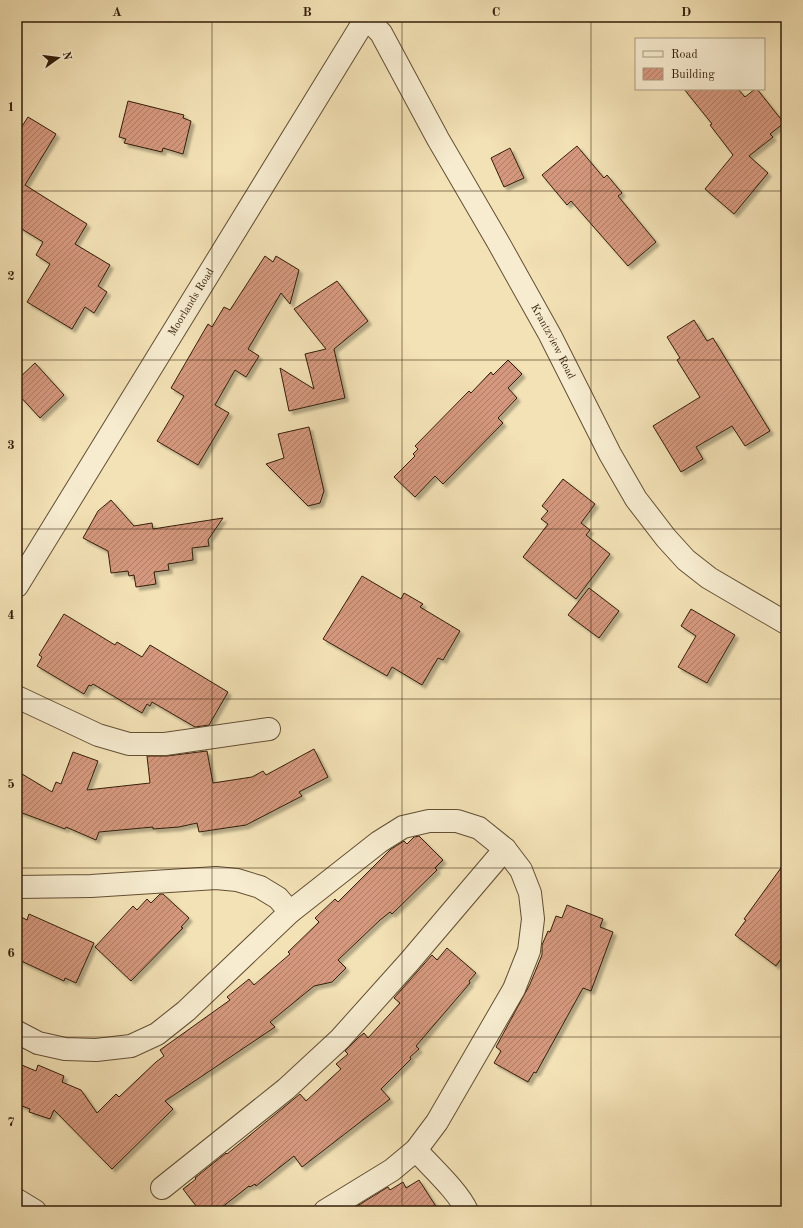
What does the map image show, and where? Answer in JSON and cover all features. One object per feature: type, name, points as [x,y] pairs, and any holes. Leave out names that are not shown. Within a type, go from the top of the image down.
[{"type":"street","name":"Moorlands Road","points":[[17,586],[365,17]]},
{"type":"street","name":"Krantzview Road","points":[[365,17],[381,34],[438,139],[550,335],[610,454],[636,499],[666,538],[686,560],[709,578],[786,623]]},
{"type":"street","points":[[17,697],[98,735],[129,744],[165,744],[269,729]]},
{"type":"street","points":[[17,1032],[38,1043],[65,1049],[96,1050],[131,1046],[157,1034],[186,1011],[290,912],[379,842],[402,827],[428,821],[457,821],[479,828],[505,849],[521,870],[530,893],[533,919],[528,951],[514,989],[437,1122],[416,1150],[392,1170],[325,1211]]},
{"type":"street","points":[[162,1188],[286,1089],[340,1039],[409,962],[505,849]]},
{"type":"street","points":[[17,887],[91,886],[216,878],[237,880],[260,887],[278,898],[290,912]]},
{"type":"street","points":[[416,1150],[464,1204],[467,1211]]},
{"type":"street","points":[[17,1200],[35,1211]]},
{"type":"building","points":[[685,90],[739,90],[745,97],[754,90],[758,90],[784,123],[770,134],[773,137],[749,156],[768,173],[734,214],[705,189],[733,155],[710,125],[712,124]]},
{"type":"building","points":[[128,101],[184,115],[183,118],[191,121],[183,154],[163,148],[162,152],[124,143],[126,139],[119,137]]},
{"type":"building","points":[[28,117],[56,134],[25,185],[87,224],[75,244],[110,265],[98,286],[107,292],[94,313],[85,307],[72,329],[27,302],[50,264],[36,255],[43,242],[17,226],[17,134]]},
{"type":"building","points":[[577,146],[604,178],[607,175],[622,193],[618,196],[656,242],[628,266],[571,201],[567,205],[542,175]]},
{"type":"building","points":[[510,148],[524,178],[504,187],[491,158]]},
{"type":"building","points":[[265,256],[273,262],[276,256],[299,270],[290,304],[281,293],[248,349],[259,356],[246,377],[235,370],[215,405],[229,413],[198,465],[157,441],[184,396],[171,388],[208,324],[212,327],[224,307],[230,310]]},
{"type":"building","points":[[337,281],[368,321],[334,349],[345,398],[289,411],[280,368],[314,389],[305,354],[326,349],[294,309]]},
{"type":"building","points":[[694,320],[707,341],[713,338],[770,431],[745,446],[732,426],[696,447],[703,459],[681,472],[653,426],[700,397],[677,360],[680,358],[667,337]]},
{"type":"building","points":[[508,360],[522,374],[508,388],[517,398],[498,418],[503,423],[443,484],[435,476],[415,497],[394,477],[415,456],[413,454],[418,449],[415,446],[469,391],[471,393],[491,372],[493,375]]},
{"type":"building","points":[[35,363],[64,395],[40,418],[17,393],[17,380]]},
{"type":"building","points":[[309,427],[324,491],[320,503],[308,506],[266,464],[284,458],[278,434]]},
{"type":"building","points":[[563,479],[595,504],[581,523],[590,530],[586,535],[610,554],[576,599],[523,557],[548,524],[541,519],[548,511],[542,506]]},
{"type":"building","points":[[111,500],[134,526],[152,523],[153,529],[223,518],[208,540],[209,546],[192,548],[193,560],[168,564],[169,570],[154,572],[156,584],[136,587],[134,575],[129,576],[128,571],[111,573],[108,551],[83,538],[98,511]]},
{"type":"building","points":[[362,576],[401,599],[404,593],[423,604],[420,607],[460,631],[443,660],[438,658],[422,685],[392,667],[387,676],[323,639]]},
{"type":"building","points":[[589,588],[619,611],[599,638],[568,615]]},
{"type":"building","points":[[691,609],[735,635],[707,683],[678,667],[696,636],[681,626]]},
{"type":"building","points":[[64,614],[115,645],[117,642],[142,657],[150,645],[228,692],[209,725],[195,727],[152,702],[150,706],[147,704],[142,713],[93,684],[91,686],[89,685],[84,694],[37,666],[42,657],[39,655]]},
{"type":"building","points":[[314,749],[328,777],[299,792],[302,796],[246,825],[199,832],[197,823],[179,827],[153,829],[153,827],[99,832],[96,840],[66,827],[65,829],[17,811],[17,771],[52,792],[56,782],[61,784],[73,752],[98,761],[87,790],[150,783],[147,756],[167,756],[207,751],[213,783],[252,777],[263,771],[266,775]]},
{"type":"building","points":[[419,836],[443,860],[435,868],[437,870],[392,914],[390,912],[380,920],[338,960],[346,968],[332,982],[314,986],[270,1022],[275,1027],[165,1101],[173,1109],[112,1169],[54,1110],[50,1119],[29,1112],[30,1109],[17,1104],[17,1063],[36,1071],[38,1065],[64,1076],[62,1082],[81,1090],[97,1113],[116,1094],[119,1097],[164,1056],[160,1050],[230,1000],[227,997],[249,979],[254,985],[290,954],[288,952],[319,922],[315,918],[335,899],[338,902],[391,849],[404,841],[407,844],[414,837]]},
{"type":"building","points":[[786,861],[786,952],[776,966],[735,935],[746,920],[744,919]]},
{"type":"building","points":[[160,894],[163,894],[189,918],[181,927],[183,928],[131,981],[95,947],[133,906],[137,910],[147,899],[151,903]]},
{"type":"building","points":[[567,905],[603,919],[600,927],[613,932],[591,991],[583,988],[536,1073],[534,1072],[528,1082],[494,1063],[501,1051],[496,1047],[530,984],[542,955],[542,945],[548,931],[550,932],[556,916],[562,918]]},
{"type":"building","points":[[29,914],[94,943],[76,983],[65,978],[64,981],[17,959],[17,915],[27,920]]},
{"type":"building","points":[[447,948],[476,973],[469,981],[470,983],[416,1046],[419,1049],[410,1057],[411,1059],[381,1089],[390,1099],[302,1167],[294,1156],[256,1186],[255,1184],[250,1187],[249,1186],[217,1211],[200,1211],[183,1189],[300,1094],[306,1101],[341,1069],[336,1064],[348,1054],[345,1051],[364,1033],[368,1038],[400,1003],[394,998],[432,955],[437,960]]},
{"type":"building","points":[[419,1180],[439,1211],[349,1211],[388,1187],[390,1190],[403,1182],[406,1188]]}]
